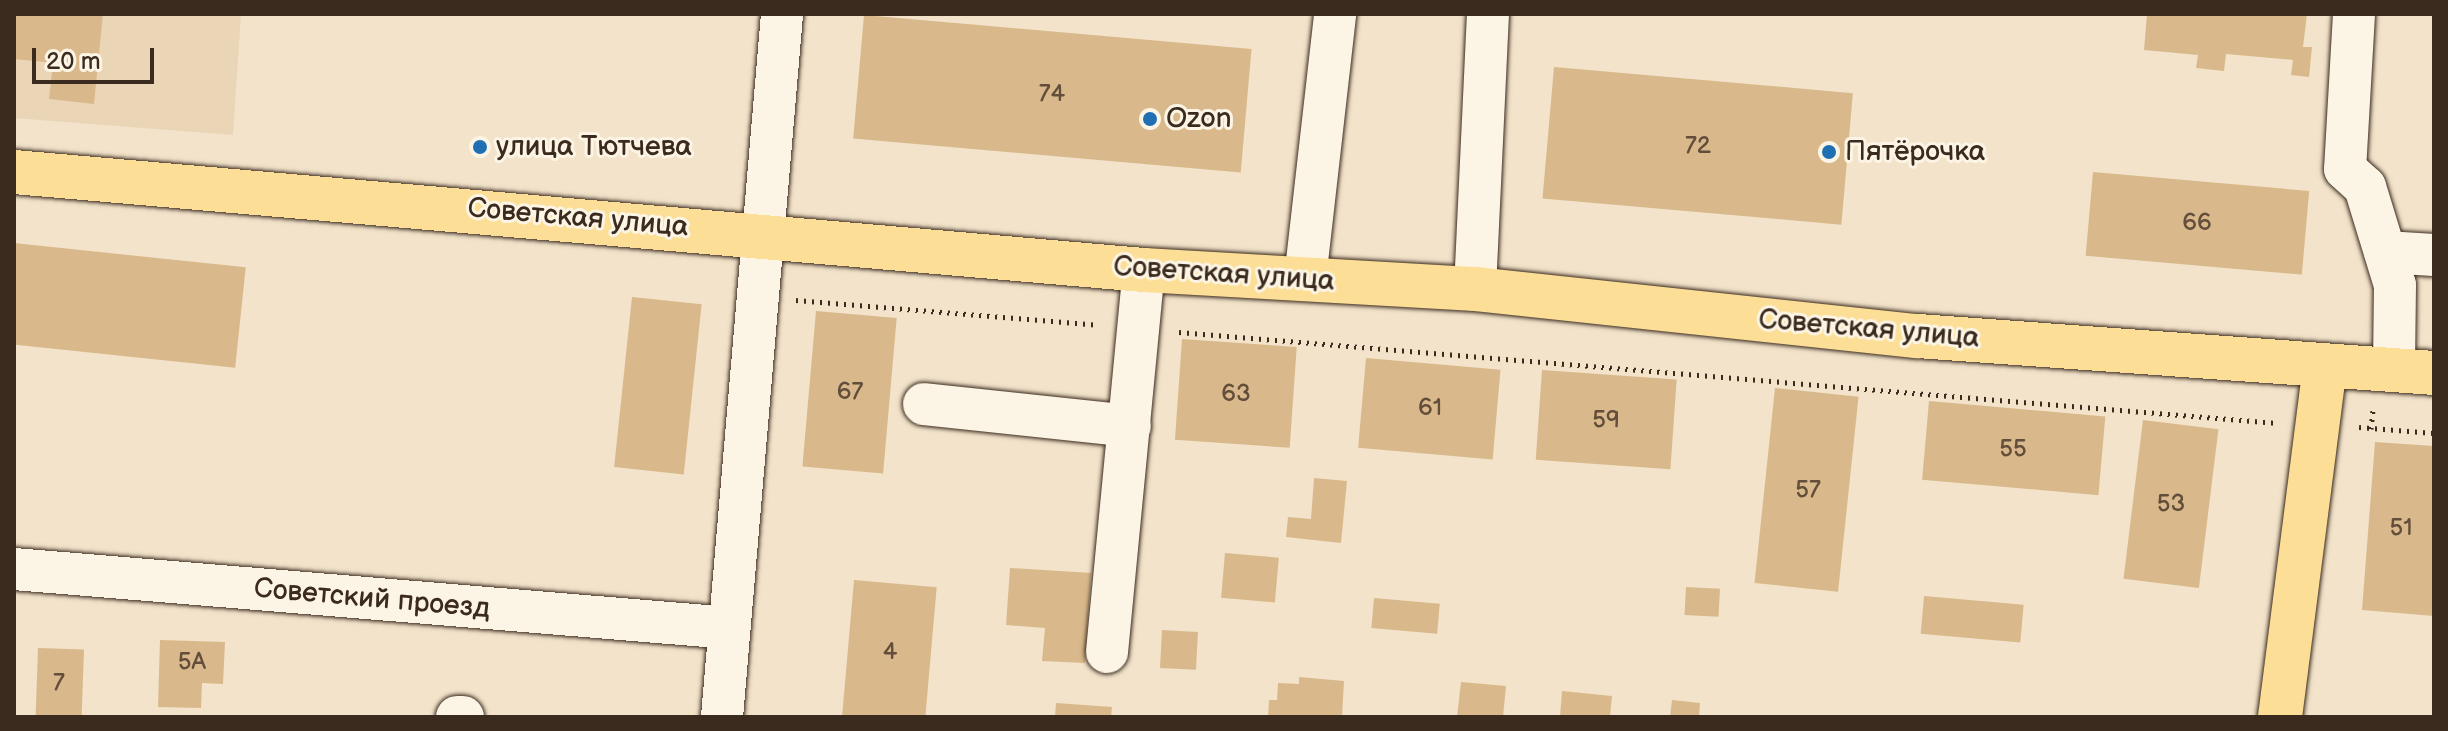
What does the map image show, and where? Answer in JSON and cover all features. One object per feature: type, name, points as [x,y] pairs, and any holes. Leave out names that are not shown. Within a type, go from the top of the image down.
[{"type":"main road","name":"Советская улица","points":[[14,172],[767,234],[1144,270],[1475,289],[1918,336],[2414,372]]},
{"type":"main road","points":[[2280,717],[2325,366]]},
{"type":"street","points":[[722,717],[767,234],[782,14]]},
{"type":"street","points":[[1305,279],[1335,14]]},
{"type":"street","points":[[1475,289],[1488,14]]},
{"type":"street","points":[[2354,14],[2345,169],[2365,187],[2395,285],[2414,372]]},
{"type":"street","points":[[2385,252],[2434,255]]},
{"type":"street","points":[[1107,652],[1141,329],[1144,270]]},
{"type":"street","points":[[924,404],[1130,426]]},
{"type":"street","name":"Советский проезд","points":[[14,569],[730,628]]},
{"type":"path","points":[[795,300],[2434,433]]},
{"type":"shaded area","points":[[14,14],[241,14],[233,135],[14,118]]},
{"type":"building","points":[[14,14],[103,14],[94,104],[49,99],[53,63],[14,59]]},
{"type":"building","points":[[2147,14],[2307,14],[2303,47],[2312,47],[2309,77],[2291,75],[2293,60],[2226,54],[2224,71],[2196,68],[2198,55],[2144,50]]},
{"type":"building","points":[[864,15],[1252,49],[1241,172],[853,139]]},
{"type":"building","points":[[1554,67],[1853,93],[1841,225],[1542,198]]},
{"type":"building","points":[[2093,172],[2309,191],[2302,275],[2086,256]]},
{"type":"building","points":[[14,243],[246,267],[235,368],[14,345]]},
{"type":"building","points":[[632,297],[702,304],[684,474],[614,467]]},
{"type":"building","points":[[816,311],[897,318],[883,473],[802,466]]},
{"type":"building","points":[[1182,339],[1297,347],[1290,448],[1175,440]]},
{"type":"building","points":[[1366,358],[1500,370],[1493,459],[1358,448]]},
{"type":"building","points":[[1542,370],[1677,379],[1670,469],[1536,460]]},
{"type":"building","points":[[1775,388],[1859,397],[1838,592],[1755,583]]},
{"type":"building","points":[[1929,401],[2105,416],[2098,495],[1922,480]]},
{"type":"building","points":[[2143,420],[2218,429],[2199,588],[2124,579]]},
{"type":"building","points":[[2375,442],[2434,446],[2434,616],[2362,610]]},
{"type":"building","points":[[1314,478],[1347,481],[1341,543],[1286,537],[1288,517],[1311,519]]},
{"type":"building","points":[[1225,553],[1279,558],[1275,603],[1221,598]]},
{"type":"building","points":[[1010,568],[1091,573],[1085,663],[1042,661],[1045,628],[1006,625]]},
{"type":"building","points":[[854,580],[937,587],[925,717],[842,716]]},
{"type":"building","points":[[1686,587],[1720,589],[1718,617],[1685,615]]},
{"type":"building","points":[[1924,596],[2024,605],[2020,643],[1921,634]]},
{"type":"building","points":[[1374,598],[1440,604],[1437,634],[1371,628]]},
{"type":"building","points":[[1162,630],[1198,632],[1196,670],[1160,668]]},
{"type":"building","points":[[160,640],[225,642],[223,684],[202,683],[201,708],[158,707]]},
{"type":"building","points":[[38,648],[84,650],[82,717],[36,717]]},
{"type":"building","points":[[1299,677],[1344,681],[1342,717],[1268,717],[1269,700],[1277,700],[1278,683],[1299,684]]},
{"type":"building","points":[[1461,682],[1506,686],[1503,717],[1457,717]]},
{"type":"building","points":[[1562,691],[1612,696],[1610,717],[1560,717]]},
{"type":"building","points":[[1672,700],[1700,703],[1699,717],[1670,717]]},
{"type":"building","points":[[1056,703],[1112,707],[1111,717],[1055,717]]},
{"type":"place","name":"Ozon","points":[[1150,119]]},
{"type":"place","name":"улица Тютчева","points":[[480,147]]},
{"type":"place","name":"Пятёрочка","points":[[1829,152]]}]
